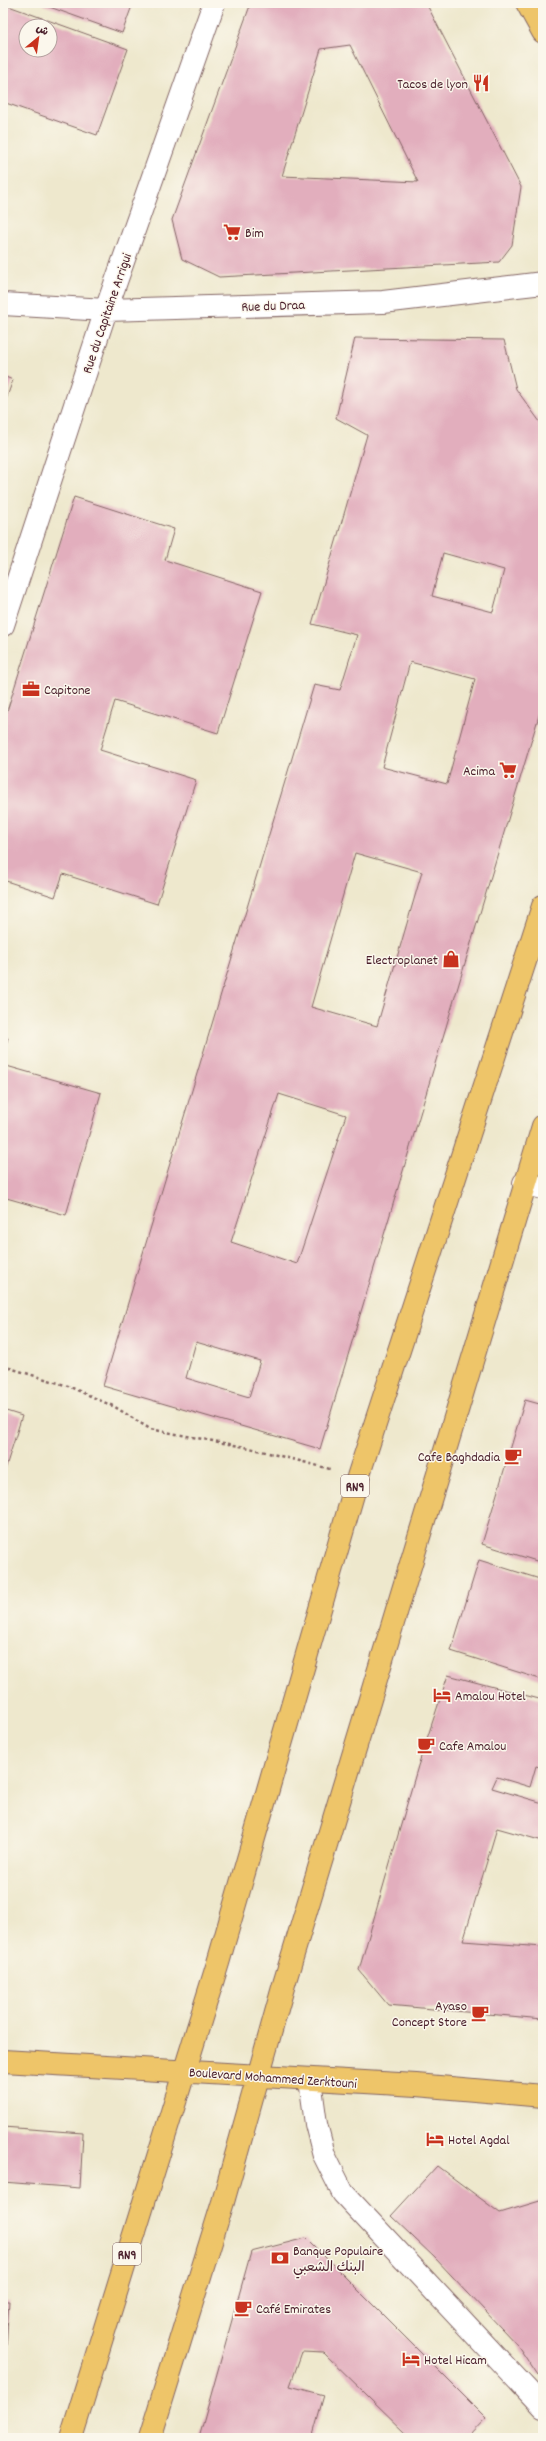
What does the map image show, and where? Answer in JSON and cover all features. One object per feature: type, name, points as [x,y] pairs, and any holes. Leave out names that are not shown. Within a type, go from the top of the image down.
[{"type":"main road","points":[[527,3],[543,32]]},
{"type":"main road","name":"RN9","points":[[71,2438],[218,1963],[358,1477],[543,906]]},
{"type":"main road","points":[[150,2438],[223,2202],[286,1976],[534,1185],[543,1126]]},
{"type":"main road","name":"Boulevard Mohammed Zerktouni","points":[[3,2061],[416,2085],[543,2096]]},
{"type":"street","name":"Rue du Capitaine Arrigui","points":[[3,625],[106,310],[214,3]]},
{"type":"street","name":"Rue du Draa","points":[[3,304],[106,310],[383,302],[543,283]]},
{"type":"street","points":[[310,2080],[317,2130],[324,2155],[343,2193],[543,2408]]},
{"type":"path","points":[[3,1366],[68,1386],[115,1407],[150,1429],[250,1448],[358,1477]]},
{"type":"building","points":[[44,3],[133,3],[122,33],[44,5]]},
{"type":"building","points":[[251,3],[426,3],[521,187],[512,245],[499,262],[219,277],[182,259],[172,220]],"holes":[[[350,45],[418,182],[282,176],[321,49]]]},
{"type":"building","points":[[3,4],[42,18],[18,18],[18,58],[58,58],[58,24],[128,49],[97,135],[3,102]]},
{"type":"building","points":[[355,338],[504,340],[516,389],[543,426],[543,702],[320,1449],[103,1386],[314,685],[340,690],[357,635],[312,624],[367,435],[336,418]],"holes":[[[443,553],[504,570],[493,612],[432,596]],[[410,662],[475,679],[447,784],[382,767]],[[355,853],[422,872],[377,1026],[311,1007]],[[279,1094],[346,1115],[297,1264],[231,1242]],[[196,1342],[260,1361],[249,1397],[186,1378]]]},
{"type":"building","points":[[3,376],[13,380],[3,408]]},
{"type":"building","points":[[74,497],[174,529],[165,560],[262,591],[218,733],[115,701],[100,750],[196,780],[157,904],[63,874],[55,897],[3,880],[3,724]]},
{"type":"building","points":[[3,1037],[8,1038],[3,1054]]},
{"type":"building","points":[[3,1065],[101,1093],[66,1215],[3,1197]]},
{"type":"building","points":[[525,1400],[543,1405],[543,1563],[482,1544]]},
{"type":"building","points":[[3,1410],[22,1416],[3,1476]]},
{"type":"building","points":[[479,1560],[543,1580],[543,1680],[451,1651]]},
{"type":"building","points":[[448,1675],[543,1700],[543,1768],[536,1766],[530,1787],[497,1777],[492,1788],[543,1803],[543,1841],[497,1828],[463,1941],[543,1947],[543,2019],[388,2005],[359,1970],[418,1766]]},
{"type":"building","points":[[3,2127],[83,2133],[80,2188],[3,2182]]},
{"type":"building","points":[[437,2166],[500,2213],[543,2200],[543,2373],[538,2376],[518,2346],[435,2258],[391,2216]]},
{"type":"building","points":[[306,2238],[486,2418],[467,2438],[411,2438],[324,2353],[302,2352],[290,2386],[324,2395],[312,2438],[199,2438],[251,2252]]},
{"type":"building","points":[[3,2301],[9,2301],[5,2366],[3,2365]]},
{"type":"place","name":"Tacos de lyon","points":[[481,83]]},
{"type":"place","name":"Bim","points":[[232,232]]},
{"type":"place","name":"Capitone","points":[[31,689]]},
{"type":"place","name":"Acima","points":[[508,770]]},
{"type":"place","name":"Electroplanet","points":[[451,959]]},
{"type":"place","name":"Cafe Baghdadia","points":[[513,1456]]},
{"type":"place","name":"Amalou Hotel","points":[[442,1695]]},
{"type":"place","name":"Cafe Amalou","points":[[426,1745]]},
{"type":"place","name":"Ayaso Concept Store","points":[[480,2013]]},
{"type":"place","name":"Hotel Agdal","points":[[435,2139]]},
{"type":"place","name":"Banque Populaire البنك الشعبي","points":[[280,2258]]},
{"type":"place","name":"Café Emirates","points":[[243,2308]]},
{"type":"place","name":"Hotel Hicam","points":[[411,2359]]}]
